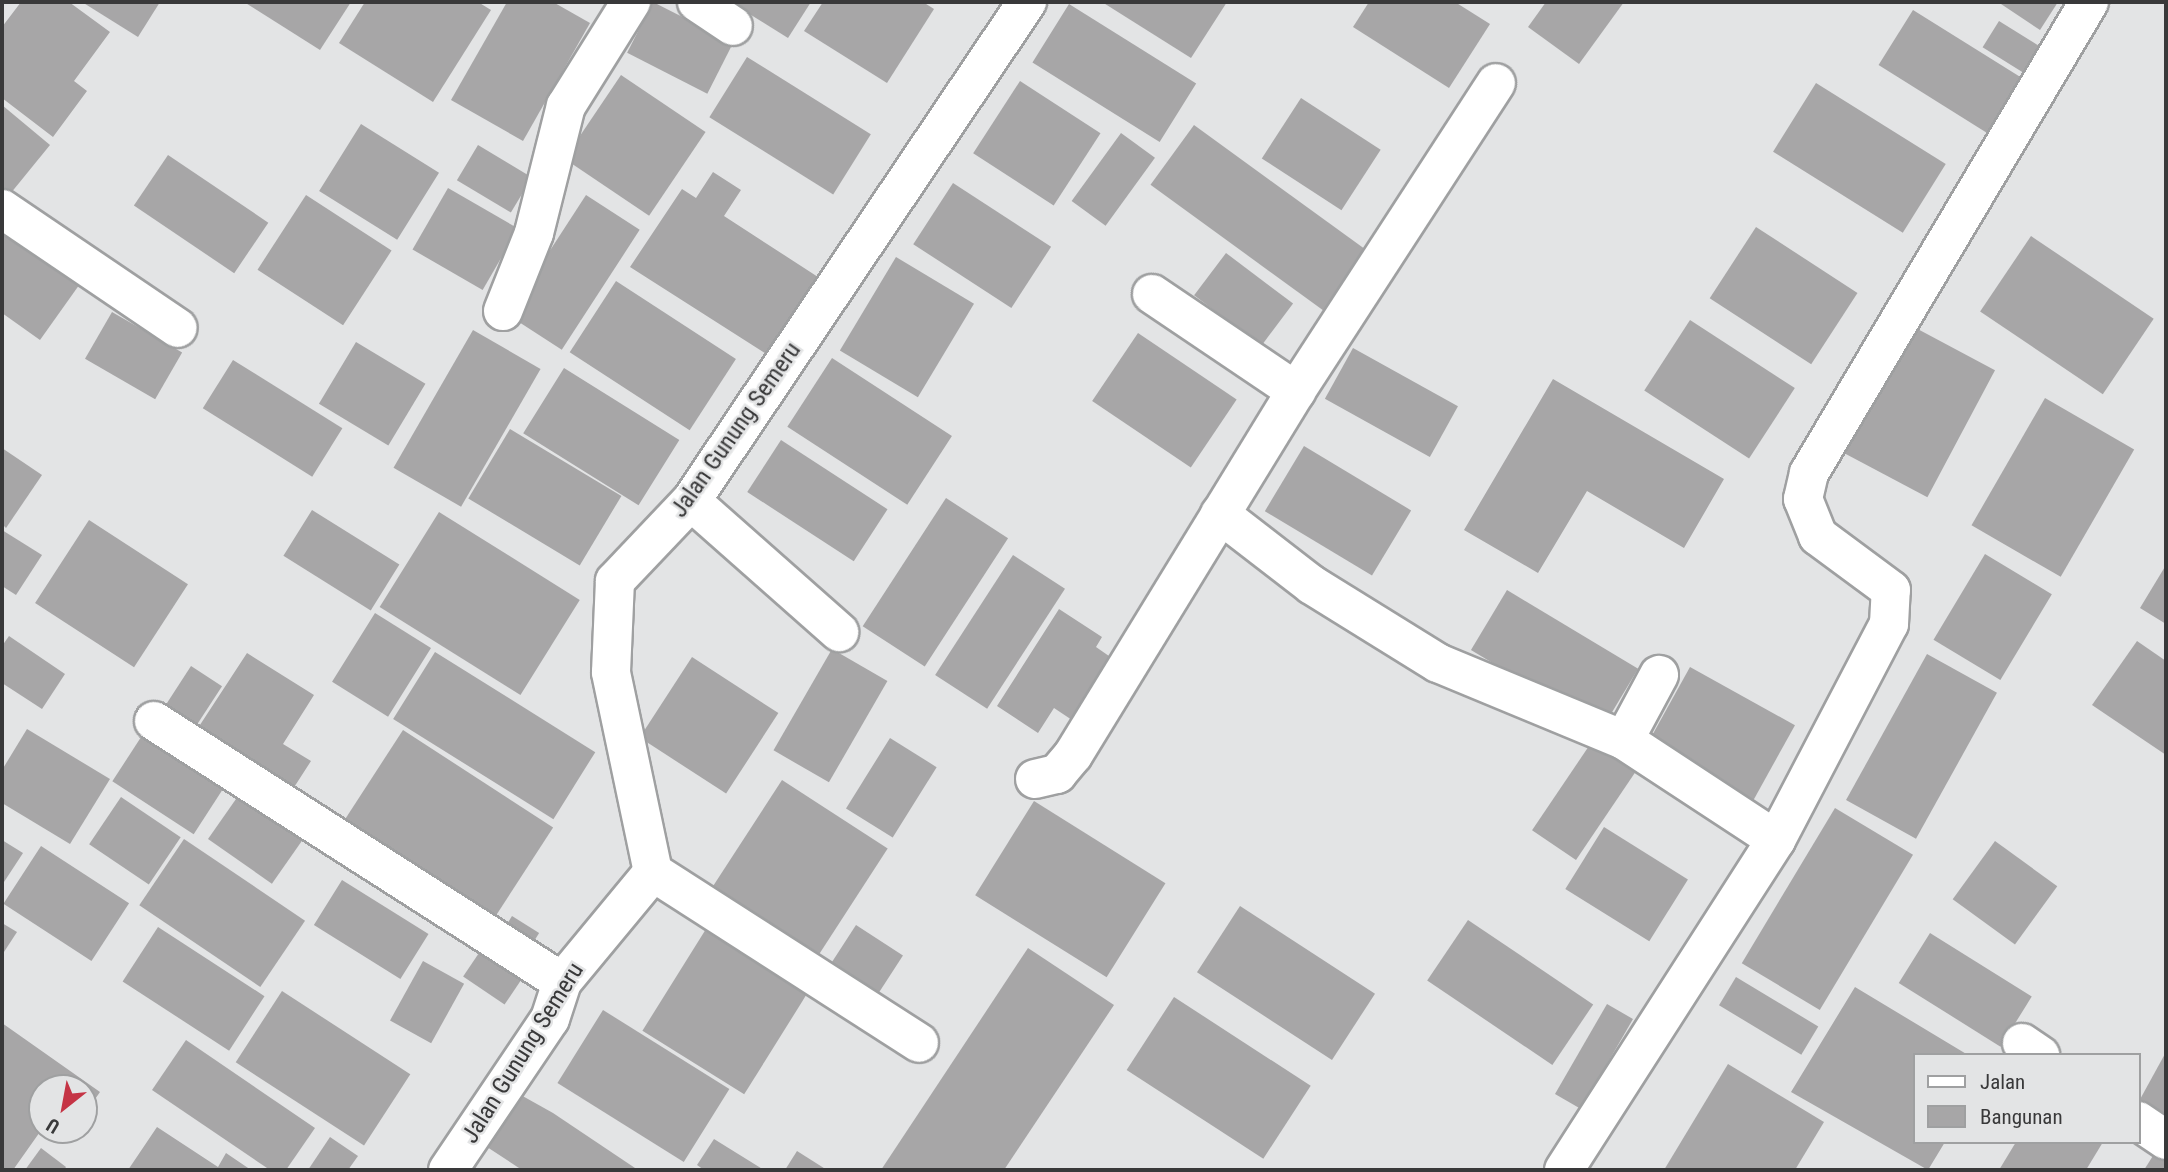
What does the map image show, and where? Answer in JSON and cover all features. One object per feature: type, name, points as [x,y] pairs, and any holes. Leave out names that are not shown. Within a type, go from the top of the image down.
[{"type":"street","points":[[503,311],[534,233],[566,106],[631,2]]},
{"type":"street","points":[[698,2],[733,26]]},
{"type":"street","name":"Jalan Gunung Semeru","points":[[448,1170],[550,1019],[562,982],[653,872],[611,672],[609,615],[615,581],[691,501],[1027,2]]},
{"type":"street","points":[[1564,1170],[1776,840],[1889,624],[1893,603],[1877,575],[1838,555],[1818,536],[1803,499],[1809,473],[2089,2]]},
{"type":"street","points":[[1035,779],[1057,774],[1073,755],[1296,391],[1496,83]]},
{"type":"street","points":[[2,209],[178,328]]},
{"type":"street","points":[[1152,294],[1296,391]]},
{"type":"street","points":[[691,501],[839,632]]},
{"type":"street","points":[[1220,514],[1312,585],[1438,663],[1624,740],[1776,840]]},
{"type":"street","points":[[1624,740],[1659,675]]},
{"type":"street","points":[[154,721],[562,982]]},
{"type":"street","points":[[653,872],[919,1043]]},
{"type":"street","points":[[2140,1122],[2166,1140]]},
{"type":"building","points":[[21,2],[69,2],[110,32],[74,81],[87,91],[53,137],[2,98],[2,27]]},
{"type":"building","points":[[82,2],[160,2],[138,37]]},
{"type":"building","points":[[244,2],[351,2],[320,50]]},
{"type":"building","points":[[365,2],[478,2],[491,10],[433,102],[339,43]]},
{"type":"building","points":[[507,2],[553,2],[590,23],[523,141],[451,100]]},
{"type":"building","points":[[653,2],[733,43],[707,94],[627,53]]},
{"type":"building","points":[[730,2],[811,2],[788,38]]},
{"type":"building","points":[[823,2],[923,2],[934,9],[887,83],[804,31]]},
{"type":"building","points":[[1102,2],[1227,2],[1191,58]]},
{"type":"building","points":[[1369,2],[1455,2],[1490,24],[1449,88],[1353,27]]},
{"type":"building","points":[[1546,2],[1624,2],[1579,64],[1528,27]]},
{"type":"building","points":[[1998,2],[2058,2],[2040,30]]},
{"type":"building","points":[[1069,4],[1196,83],[1160,142],[1032,63]]},
{"type":"building","points":[[1913,10],[2022,78],[1987,133],[1879,65]]},
{"type":"building","points":[[1999,21],[2043,49],[2027,75],[1983,47]]},
{"type":"building","points":[[747,57],[871,134],[833,195],[709,117]]},
{"type":"building","points":[[621,75],[706,132],[649,216],[565,159]]},
{"type":"building","points":[[1020,81],[1101,133],[1054,205],[973,153]]},
{"type":"building","points":[[1816,83],[1946,164],[1903,233],[1773,152]]},
{"type":"building","points":[[1301,98],[1381,150],[1341,210],[1262,158]]},
{"type":"building","points":[[2,105],[50,145],[6,199],[2,196]]},
{"type":"building","points":[[361,124],[439,173],[397,240],[319,191]]},
{"type":"building","points":[[1194,125],[1368,251],[1324,311],[1151,185]]},
{"type":"building","points":[[1121,133],[1155,158],[1106,226],[1072,201]]},
{"type":"building","points":[[478,145],[532,177],[511,213],[457,180]]},
{"type":"building","points":[[168,155],[268,223],[234,273],[134,206]]},
{"type":"building","points":[[713,172],[741,190],[724,216],[818,277],[768,355],[630,267],[682,189],[696,198]]},
{"type":"building","points":[[953,183],[1051,247],[1011,308],[913,244]]},
{"type":"building","points":[[448,188],[518,228],[483,290],[412,249]]},
{"type":"building","points":[[306,195],[392,251],[343,325],[258,270]]},
{"type":"building","points":[[586,195],[640,230],[562,350],[508,315]]},
{"type":"building","points":[[2,223],[82,281],[40,340],[2,313]]},
{"type":"building","points":[[1756,227],[1857,293],[1811,364],[1710,298]]},
{"type":"building","points":[[2031,236],[2154,319],[2103,394],[1980,311]]},
{"type":"building","points":[[1226,253],[1293,304],[1261,346],[1194,295]]},
{"type":"building","points":[[896,257],[974,304],[918,397],[840,350]]},
{"type":"building","points":[[616,281],[736,359],[690,430],[570,352]]},
{"type":"building","points":[[112,312],[182,352],[155,399],[85,359]]},
{"type":"building","points":[[1690,320],[1795,388],[1749,459],[1644,390]]},
{"type":"building","points":[[1912,326],[1995,370],[1927,497],[1844,453]]},
{"type":"building","points":[[473,330],[541,369],[461,507],[394,468]]},
{"type":"building","points":[[1138,333],[1237,400],[1191,468],[1092,401]]},
{"type":"building","points":[[356,342],[425,384],[388,445],[319,404]]},
{"type":"building","points":[[1353,348],[1458,406],[1430,457],[1325,399]]},
{"type":"building","points":[[832,358],[952,436],[907,505],[787,427]]},
{"type":"building","points":[[233,360],[342,428],[312,477],[203,408]]},
{"type":"building","points":[[564,368],[679,440],[639,505],[523,433]]},
{"type":"building","points":[[1553,379],[1724,479],[1684,548],[1587,491],[1538,573],[1464,530]]},
{"type":"building","points":[[2045,398],[2134,449],[2061,577],[1972,525]]},
{"type":"building","points":[[510,429],[621,496],[580,565],[468,498]]},
{"type":"building","points":[[781,440],[888,509],[854,561],[747,492]]},
{"type":"building","points":[[1304,446],[1411,510],[1372,576],[1265,511]]},
{"type":"building","points":[[2,448],[42,475],[6,528],[2,524]]},
{"type":"building","points":[[946,498],[1008,538],[925,667],[863,626]]},
{"type":"building","points":[[312,510],[399,565],[371,610],[283,556]]},
{"type":"building","points":[[439,512],[580,600],[520,695],[380,607]]},
{"type":"building","points":[[89,520],[188,584],[134,667],[35,603]]},
{"type":"building","points":[[2,530],[42,555],[16,595],[2,586]]},
{"type":"building","points":[[1985,554],[2052,594],[2000,680],[1933,640]]},
{"type":"building","points":[[1013,555],[1065,589],[987,709],[935,675]]},
{"type":"building","points":[[2166,565],[2166,624],[2140,608]]},
{"type":"building","points":[[1507,590],[1638,669],[1602,729],[1471,650]]},
{"type":"building","points":[[1059,609],[1102,637],[1096,647],[1119,663],[1078,724],[1054,708],[1038,733],[997,706]]},
{"type":"building","points":[[375,613],[431,648],[388,717],[332,682]]},
{"type":"building","points":[[9,636],[65,674],[42,709],[2,683],[2,646]]},
{"type":"building","points":[[2137,641],[2166,661],[2166,755],[2092,705]]},
{"type":"building","points":[[832,649],[887,681],[829,782],[774,750]]},
{"type":"building","points":[[435,652],[595,752],[553,819],[393,719]]},
{"type":"building","points":[[247,653],[314,695],[283,744],[311,761],[291,792],[196,731]]},
{"type":"building","points":[[1927,654],[1997,693],[1916,839],[1846,800]]},
{"type":"building","points":[[692,657],[778,713],[726,794],[640,738]]},
{"type":"building","points":[[191,666],[222,686],[196,726],[165,705]]},
{"type":"building","points":[[1690,667],[1795,725],[1751,804],[1646,746]]},
{"type":"building","points":[[27,729],[110,779],[70,844],[2,803],[2,770]]},
{"type":"building","points":[[403,730],[553,827],[489,926],[339,829]]},
{"type":"building","points":[[145,731],[226,784],[194,834],[112,781]]},
{"type":"building","points":[[890,738],[937,767],[893,838],[846,808]]},
{"type":"building","points":[[1593,740],[1637,770],[1576,860],[1532,830]]},
{"type":"building","points":[[782,780],[888,849],[814,963],[708,894]]},
{"type":"building","points":[[243,789],[307,834],[272,884],[208,839]]},
{"type":"building","points":[[121,797],[181,837],[149,885],[89,844]]},
{"type":"building","points":[[1034,801],[1165,883],[1107,977],[975,895]]},
{"type":"building","points":[[1835,808],[1913,855],[1820,1010],[1742,963]]},
{"type":"building","points":[[1604,827],[1688,879],[1649,941],[1565,889]]},
{"type":"building","points":[[184,839],[305,921],[260,987],[139,905]]},
{"type":"building","points":[[2,840],[23,853],[2,885]]},
{"type":"building","points":[[1995,841],[2057,886],[2015,945],[1953,899]]},
{"type":"building","points":[[41,846],[129,903],[91,961],[3,904]]},
{"type":"building","points":[[342,880],[429,934],[400,979],[314,925]]},
{"type":"building","points":[[1240,906],[1375,994],[1332,1060],[1197,972]]},
{"type":"building","points":[[512,916],[539,933],[527,952],[500,936]]},
{"type":"building","points":[[1468,920],[1593,1004],[1552,1065],[1427,981]]},
{"type":"building","points":[[2,923],[17,932],[2,955]]},
{"type":"building","points":[[856,925],[903,955],[872,1002],[826,972]]},
{"type":"building","points":[[158,927],[265,996],[229,1051],[123,982]]},
{"type":"building","points":[[706,929],[808,993],[744,1094],[642,1031]]},
{"type":"building","points":[[1930,933],[2032,997],[2001,1047],[1899,983]]},
{"type":"building","points":[[1028,948],[1114,1005],[1004,1170],[881,1170]]},
{"type":"building","points":[[481,950],[522,978],[505,1004],[463,977]]},
{"type":"building","points":[[423,961],[464,984],[431,1043],[390,1020]]},
{"type":"building","points":[[1736,977],[1818,1026],[1801,1055],[1719,1005]]},
{"type":"building","points":[[1855,987],[1965,1053],[1912,1053],[1912,1144],[1944,1144],[1928,1170],[1791,1092]]},
{"type":"building","points":[[282,991],[410,1074],[364,1146],[236,1062]]},
{"type":"building","points":[[1174,997],[1311,1086],[1263,1159],[1127,1070]]},
{"type":"building","points":[[1607,1004],[1633,1019],[1581,1109],[1555,1094]]},
{"type":"building","points":[[603,1010],[729,1089],[684,1162],[557,1083]]},
{"type":"building","points":[[2,1023],[74,1074],[28,1074],[28,1144],[31,1144],[13,1170],[2,1170]]},
{"type":"building","points":[[186,1040],[315,1128],[286,1170],[270,1170],[152,1090]]},
{"type":"building","points":[[2166,1052],[2166,1122],[2140,1104],[2140,1099]]},
{"type":"building","points":[[1728,1064],[1824,1122],[1795,1170],[1664,1170]]},
{"type":"building","points":[[519,1094],[553,1113],[638,1170],[522,1170],[484,1145]]},
{"type":"building","points":[[157,1127],[218,1167],[226,1153],[251,1170],[128,1170]]},
{"type":"building","points":[[330,1137],[358,1156],[348,1170],[308,1170]]},
{"type":"building","points":[[714,1139],[764,1170],[704,1170],[697,1165]]},
{"type":"building","points":[[2015,1144],[2102,1144],[2086,1170],[1999,1170]]},
{"type":"building","points":[[41,1148],[66,1167],[64,1170],[25,1170]]},
{"type":"building","points":[[797,1151],[827,1170],[785,1170]]},
{"type":"building","points":[[2156,1151],[2166,1158],[2166,1170],[2144,1170]]}]
